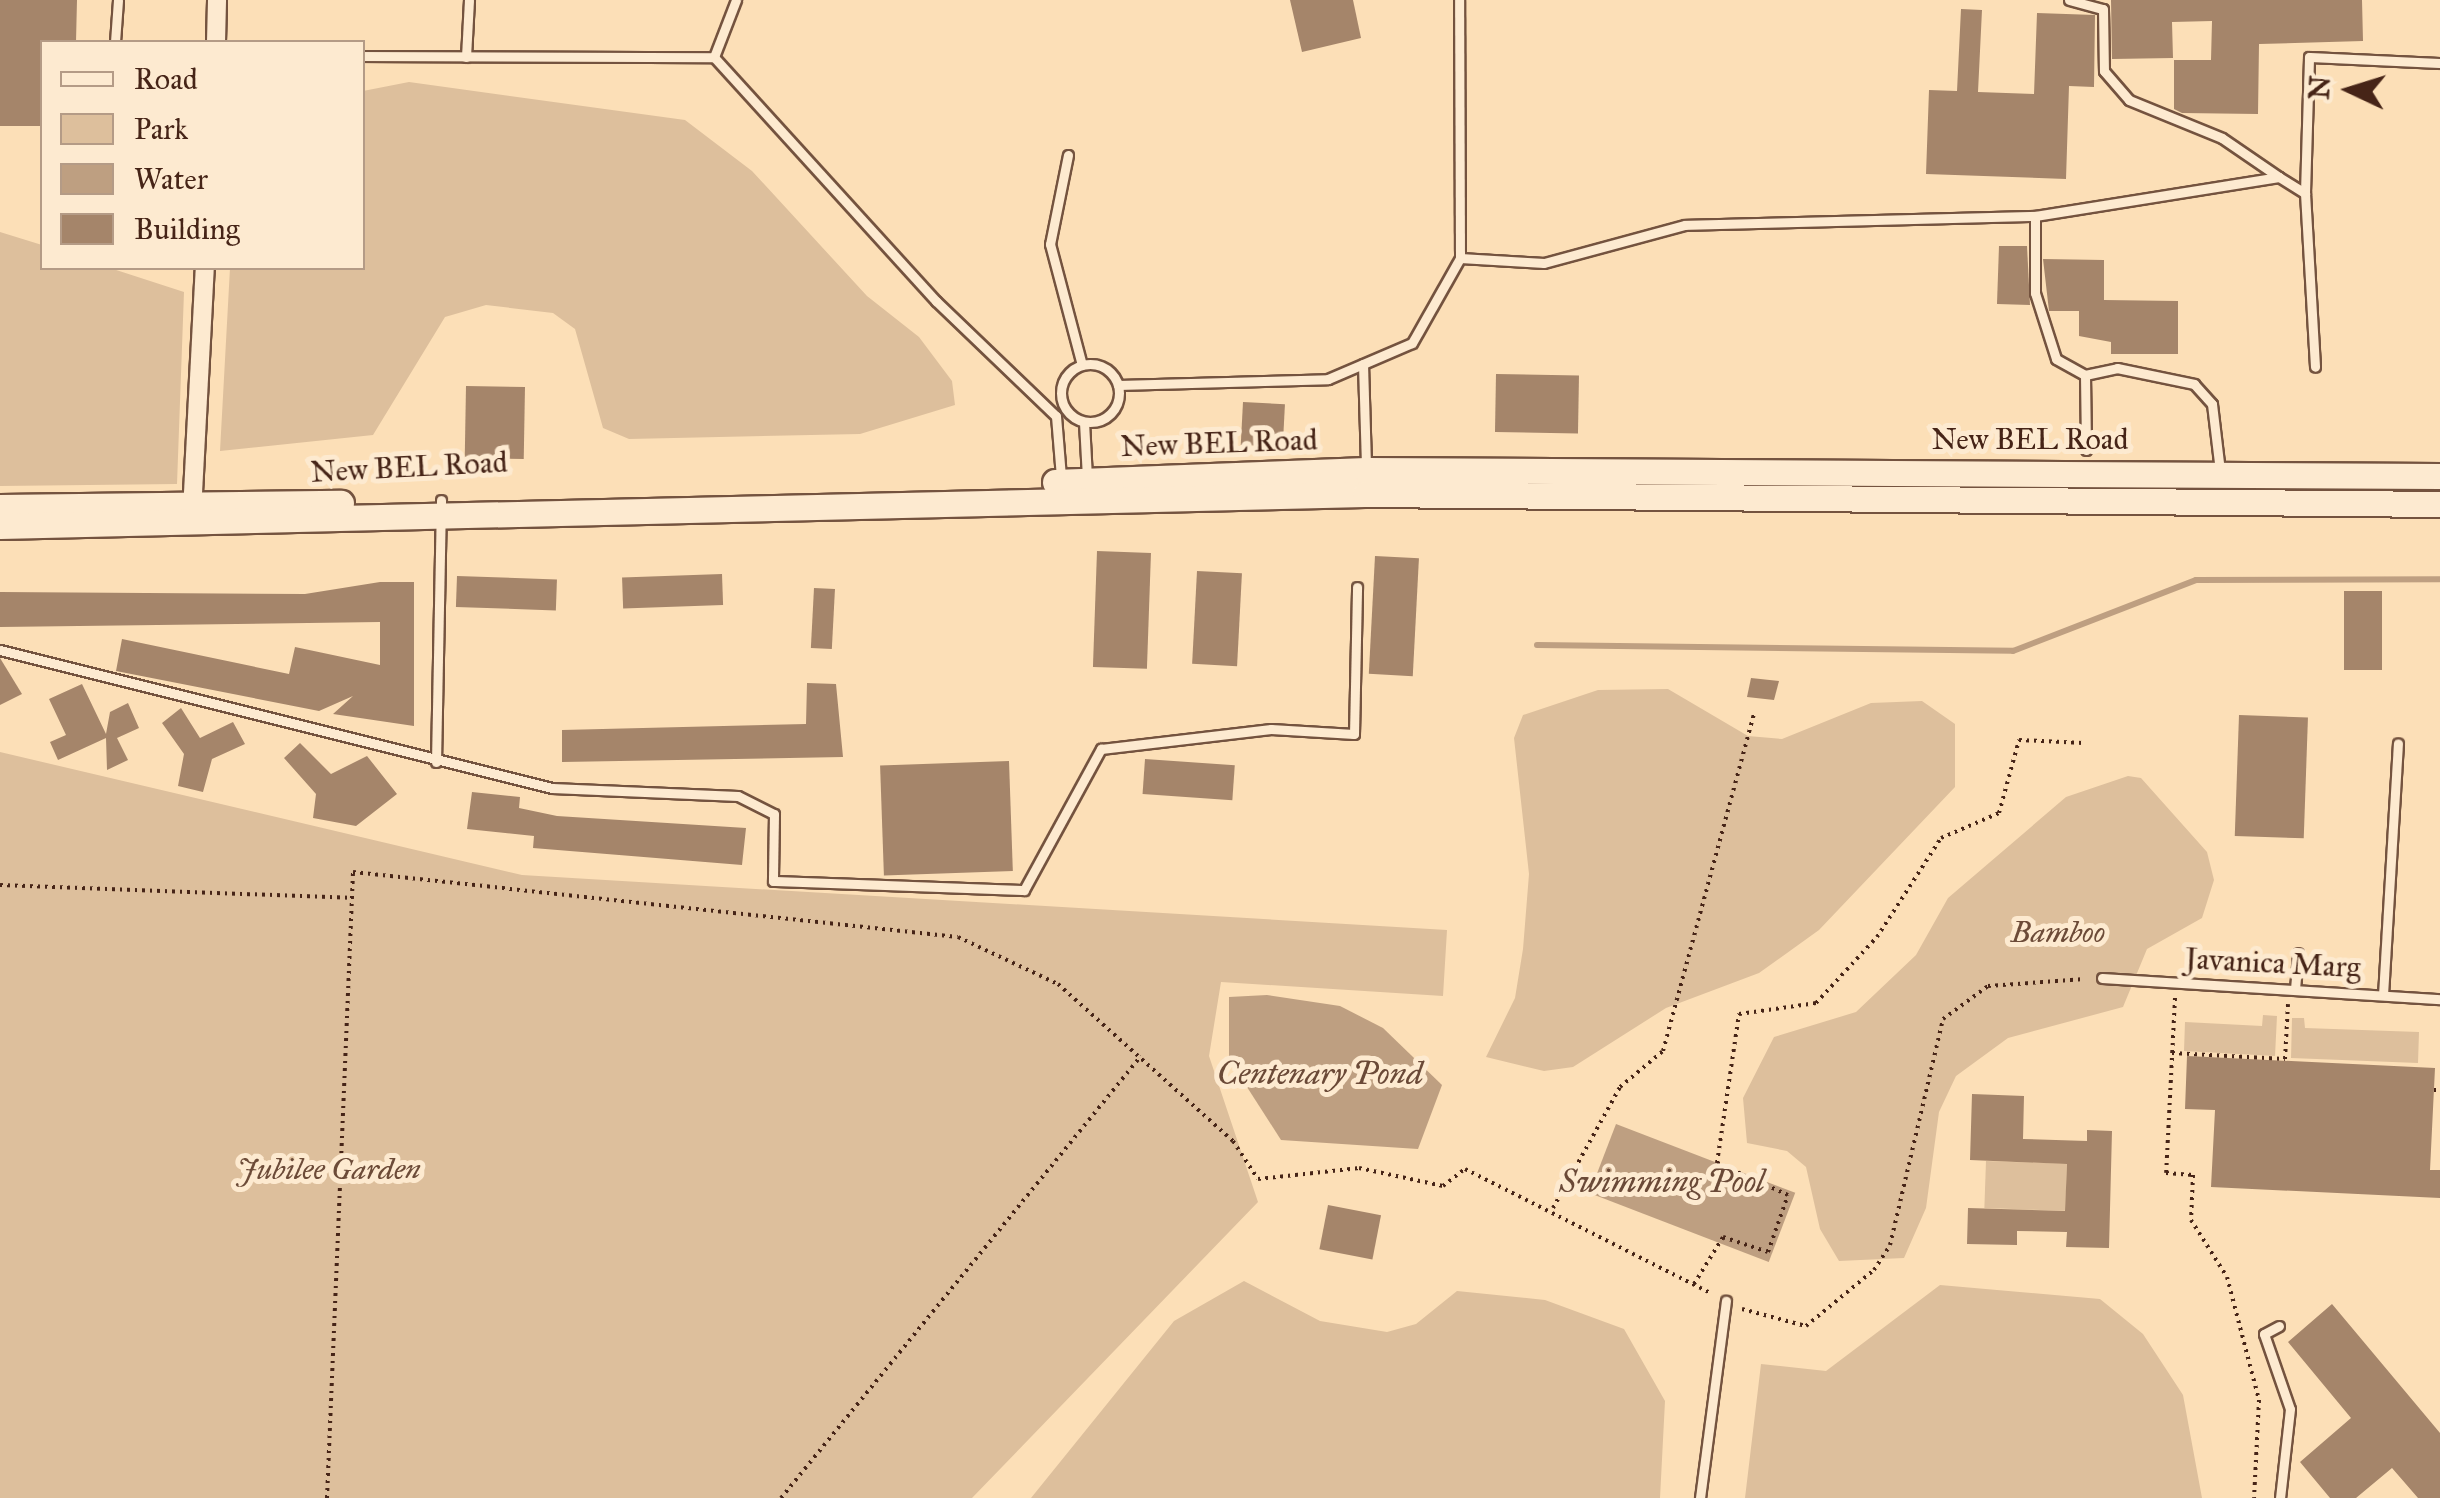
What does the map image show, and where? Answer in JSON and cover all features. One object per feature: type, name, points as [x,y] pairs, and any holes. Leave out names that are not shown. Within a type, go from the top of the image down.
[{"type":"main road","name":"New BEL Road","points":[[440,508],[1074,481],[1366,482],[2220,472],[2440,476]]},
{"type":"main road","name":"New BEL Road","points":[[0,526],[191,516],[1366,482]]},
{"type":"main road","points":[[1366,482],[2440,504]]},
{"type":"main road","name":"New BEL Road","points":[[0,508],[191,516]]},
{"type":"street","points":[[216,40],[217,0]]},
{"type":"street","points":[[191,516],[205,270]]},
{"type":"lane","points":[[114,40],[118,0]]},
{"type":"lane","points":[[466,57],[469,0]]},
{"type":"lane","points":[[714,57],[736,0]]},
{"type":"lane","points":[[1082,365],[1100,366],[1118,385],[1328,378],[1412,344],[1460,258],[1459,0]]},
{"type":"lane","points":[[2069,0],[2104,9],[2104,71],[2129,100],[2222,138],[2305,192]]},
{"type":"lane","points":[[365,56],[714,57],[936,301],[1056,416],[1074,481]]},
{"type":"lane","points":[[2315,367],[2305,192],[2310,56],[2440,63]]},
{"type":"lane","points":[[1068,155],[1050,244],[1082,365]]},
{"type":"lane","points":[[1460,258],[1544,262],[1685,225],[2035,216],[2279,177]]},
{"type":"lane","points":[[2035,216],[2043,340],[2085,375],[2086,450]]},
{"type":"lane","points":[[1363,364],[1366,482]]},
{"type":"lane","points":[[1074,481],[1084,422],[1061,394],[1082,365]]},
{"type":"lane","points":[[2085,375],[2117,368],[2194,384],[2212,404],[2220,472]]},
{"type":"lane","points":[[1084,422],[1112,413],[1118,385]]},
{"type":"lane","points":[[436,762],[440,508]]},
{"type":"lane","points":[[0,650],[552,788],[738,796],[774,814],[773,881],[1024,890],[1102,750],[1271,730],[1354,734],[1357,587]]},
{"type":"lane","points":[[2383,995],[2398,743]]},
{"type":"lane","points":[[2292,989],[2298,953]]},
{"type":"lane","name":"Javanica Marg","points":[[2102,978],[2440,999]]},
{"type":"lane","points":[[1700,1498],[1726,1300]]},
{"type":"lane","points":[[2279,1326],[2264,1334],[2290,1410],[2280,1498]]},
{"type":"path","points":[[1553,1208],[1620,1087],[1663,1052],[1754,714]]},
{"type":"path","points":[[1694,1284],[1723,1237],[1768,1252],[1788,1195],[1717,1163],[1739,1014],[1816,1003],[1877,937],[1941,838],[1999,813],[2019,740],[2084,743]]},
{"type":"path","points":[[328,1498],[353,872],[958,937],[1058,984],[1142,1056],[1241,1150],[1258,1179],[1359,1168],[1443,1186],[1465,1169],[1553,1208],[1726,1300],[1806,1326],[1844,1304],[1890,1246],[1944,1019],[1988,986],[2102,978]]},
{"type":"path","points":[[0,885],[352,898]]},
{"type":"path","points":[[2176,982],[2166,1173],[2194,1176],[2192,1220],[2228,1277],[2259,1400],[2254,1498]]},
{"type":"path","points":[[2172,1053],[2285,1060],[2292,989]]},
{"type":"path","points":[[782,1498],[1142,1056]]},
{"type":"green space","points":[[409,82],[685,120],[752,171],[867,296],[919,337],[952,381],[955,405],[860,434],[629,439],[603,428],[575,329],[553,313],[486,305],[445,317],[373,435],[220,451],[230,270],[365,270],[365,91]]},
{"type":"green space","points":[[0,232],[40,244],[40,270],[116,270],[184,292],[177,484],[0,486]]},
{"type":"green space","points":[[1668,689],[1748,736],[1782,739],[1871,703],[1922,701],[1955,724],[1955,787],[1819,930],[1759,973],[1666,1008],[1573,1067],[1544,1071],[1486,1057],[1515,998],[1523,949],[1529,874],[1514,738],[1523,715],[1598,690]]},
{"type":"green space","name":"Jubilee Garden","points":[[0,752],[522,875],[1447,930],[1443,996],[1221,982],[1209,1056],[1258,1202],[972,1498],[0,1498]]},
{"type":"green space","name":"Bamboo","points":[[2128,776],[2141,778],[2207,852],[2214,880],[2202,918],[2147,949],[2123,1007],[2008,1038],[1956,1076],[1939,1112],[1926,1208],[1904,1258],[1839,1261],[1820,1229],[1806,1167],[1787,1151],[1747,1143],[1743,1098],[1774,1037],[1856,1012],[1916,955],[1948,898],[2066,797]]},
{"type":"green space","points":[[2263,1015],[2277,1016],[2275,1056],[2184,1051],[2185,1022],[2262,1026]]},
{"type":"green space","points":[[2292,1018],[2304,1018],[2305,1028],[2419,1032],[2418,1063],[2291,1058]]},
{"type":"green space","points":[[1986,1161],[2067,1164],[2065,1211],[1984,1208]]},
{"type":"green space","points":[[1244,1281],[1320,1321],[1387,1332],[1416,1324],[1457,1291],[1545,1300],[1624,1329],[1665,1401],[1660,1498],[1031,1498],[1174,1321]]},
{"type":"green space","points":[[1940,1285],[2100,1299],[2143,1334],[2183,1395],[2202,1498],[1745,1498],[1761,1364],[1826,1371]]},
{"type":"water","name":"Centenary Pond","points":[[1267,995],[1340,1006],[1383,1028],[1442,1085],[1418,1149],[1281,1140],[1229,1059],[1229,997]]},
{"type":"water","name":"Swimming Pool","points":[[1616,1124],[1795,1193],[1769,1262],[1589,1193]]},
{"type":"building","points":[[0,0],[77,0],[76,40],[40,40],[40,126],[0,126]]},
{"type":"building","points":[[1290,0],[1353,0],[1361,38],[1302,52]]},
{"type":"building","points":[[2111,0],[2362,0],[2363,41],[2259,44],[2258,114],[2182,113],[2174,109],[2174,60],[2211,60],[2212,21],[2172,22],[2173,58],[2112,59]]},
{"type":"building","points":[[1961,9],[1982,10],[1978,92],[2034,94],[2037,13],[2095,15],[2094,87],[2069,86],[2066,179],[1926,174],[1929,90],[1957,91]]},
{"type":"building","points":[[1999,246],[2027,246],[2030,305],[1997,304]]},
{"type":"building","points":[[2043,259],[2104,260],[2104,300],[2178,301],[2178,354],[2111,354],[2111,342],[2079,336],[2079,311],[2049,311]]},
{"type":"building","points":[[1496,374],[1579,375],[1578,433],[1495,432]]},
{"type":"building","points":[[466,386],[525,387],[524,459],[465,458]]},
{"type":"building","points":[[1243,402],[1285,404],[1283,447],[1241,445]]},
{"type":"building","points":[[1097,551],[1151,553],[1147,669],[1093,667]]},
{"type":"building","points":[[1375,556],[1419,558],[1413,676],[1369,674]]},
{"type":"building","points":[[1197,571],[1242,573],[1237,666],[1192,664]]},
{"type":"building","points":[[722,574],[723,605],[623,608],[622,577]]},
{"type":"building","points":[[457,576],[557,579],[556,610],[456,607]]},
{"type":"building","points":[[380,582],[414,582],[414,726],[333,714],[353,696],[319,711],[116,671],[122,639],[289,674],[295,647],[380,665],[380,622],[0,627],[0,592],[305,594]]},
{"type":"building","points":[[814,588],[835,589],[832,649],[811,648]]},
{"type":"building","points":[[2344,591],[2382,591],[2382,670],[2344,670]]},
{"type":"building","points":[[0,658],[22,694],[0,705]]},
{"type":"building","points":[[1751,678],[1779,681],[1774,700],[1747,697]]},
{"type":"building","points":[[807,683],[836,684],[843,757],[562,762],[562,730],[806,724]]},
{"type":"building","points":[[82,684],[106,734],[110,712],[128,703],[139,728],[117,738],[128,760],[107,770],[106,738],[58,760],[50,742],[66,735],[49,699]]},
{"type":"building","points":[[181,708],[200,738],[233,722],[245,744],[212,759],[203,792],[178,786],[184,754],[162,723]]},
{"type":"building","points":[[2239,715],[2308,717],[2304,838],[2235,836]]},
{"type":"building","points":[[300,743],[331,774],[367,756],[397,794],[356,826],[313,818],[316,794],[284,758]]},
{"type":"building","points":[[1145,759],[1235,765],[1232,800],[1143,794]]},
{"type":"building","points":[[1009,761],[1013,871],[884,875],[880,766]]},
{"type":"building","points":[[472,792],[520,797],[519,808],[557,816],[746,828],[742,865],[533,848],[534,836],[467,829]]},
{"type":"building","points":[[2187,1056],[2435,1068],[2430,1170],[2440,1170],[2440,1198],[2211,1187],[2215,1110],[2185,1109]]},
{"type":"building","points":[[1972,1094],[2024,1096],[2023,1139],[2087,1141],[2087,1130],[2112,1131],[2109,1248],[2066,1247],[2067,1232],[2017,1231],[2017,1245],[1967,1244],[1968,1208],[2065,1211],[2067,1164],[1970,1160]]},
{"type":"building","points":[[1328,1205],[1381,1215],[1372,1259],[1319,1249]]},
{"type":"building","points":[[2332,1304],[2440,1433],[2440,1498],[2418,1498],[2392,1468],[2356,1498],[2330,1498],[2300,1462],[2351,1418],[2288,1342]]},
{"type":"waterway","points":[[1537,645],[2013,651],[2196,580],[2440,579]]}]
